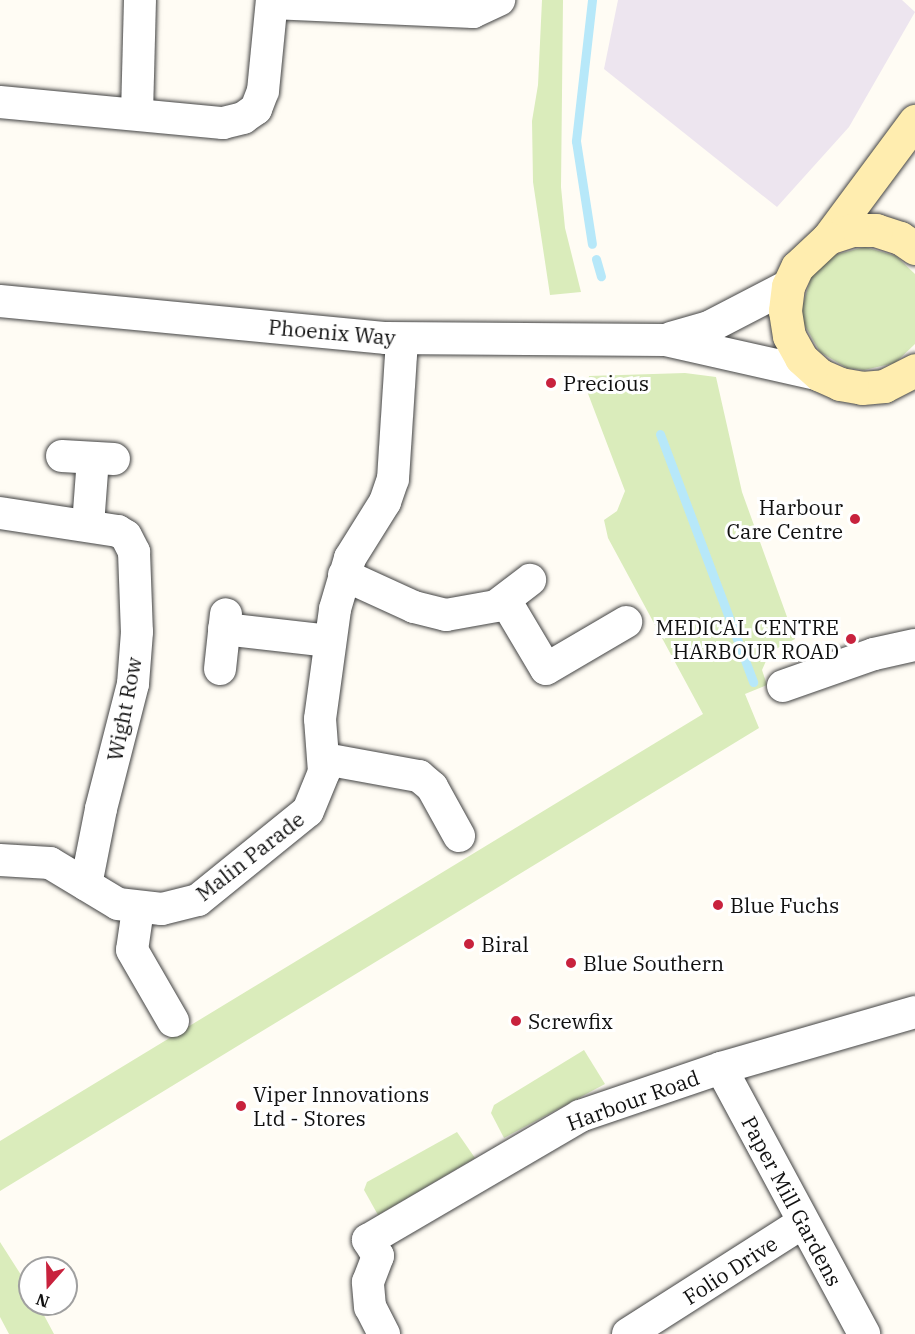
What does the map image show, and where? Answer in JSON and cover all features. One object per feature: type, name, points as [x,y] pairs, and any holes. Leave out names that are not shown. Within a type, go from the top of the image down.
[{"type":"street","points":[[136,114],[140,0]]},
{"type":"street","points":[[0,102],[223,123],[251,114],[263,91],[272,2],[473,12],[498,0]]},
{"type":"street","points":[[915,121],[828,238],[804,258],[788,286],[785,311],[789,336],[801,358],[820,375],[840,384],[862,388],[884,386],[915,370]]},
{"type":"street","points":[[828,238],[852,230],[876,230],[900,238],[915,248]]},
{"type":"street","name":"Phoenix Way","points":[[665,340],[709,327],[788,286]]},
{"type":"street","name":"Phoenix Way","points":[[0,301],[402,339],[665,340],[765,360],[820,375]]},
{"type":"street","name":"Malin Parade","points":[[0,860],[43,861],[64,869],[107,899],[138,909],[162,909],[198,900],[290,827],[312,804],[325,759],[320,727],[329,641],[344,575],[350,558],[385,502],[393,479],[402,339]]},
{"type":"street","points":[[62,456],[104,459],[88,525]]},
{"type":"street","name":"Wight Row","points":[[0,513],[88,525],[122,533],[132,544],[135,558],[136,632],[129,708],[101,809],[86,885]]},
{"type":"street","points":[[344,575],[414,607],[446,615],[480,611],[505,600],[530,580]]},
{"type":"street","points":[[505,600],[546,669],[626,622]]},
{"type":"street","points":[[220,669],[225,622],[329,641]]},
{"type":"street","points":[[783,686],[874,654],[915,645]]},
{"type":"street","points":[[325,759],[419,776],[432,787],[459,836]]},
{"type":"street","points":[[138,909],[132,950],[172,1021]]},
{"type":"street","name":"Harbour Road","points":[[384,1334],[374,1318],[368,1294],[378,1257],[368,1240],[580,1116],[721,1068],[915,1012]]},
{"type":"street","name":"Paper Mill Gardens","points":[[721,1068],[802,1223],[864,1334]]},
{"type":"street","name":"Folio Drive","points":[[628,1334],[663,1325],[802,1223]]},
{"type":"shaded area","points":[[618,0],[902,0],[915,12],[849,127],[777,207],[604,69]]},
{"type":"green space","points":[[542,0],[563,0],[561,187],[565,228],[581,292],[550,295],[533,182],[532,121],[538,85]]},
{"type":"green space","points":[[865,247],[896,256],[915,274],[915,344],[895,363],[864,370],[847,368],[820,352],[804,324],[802,308],[811,277],[821,265],[834,255]]},
{"type":"green space","points":[[685,373],[716,377],[742,492],[795,639],[770,652],[762,670],[767,685],[745,694],[759,728],[0,1191],[0,1141],[703,714],[608,538],[604,520],[617,511],[625,491],[587,391],[589,376]]},
{"type":"green space","points":[[584,1050],[605,1084],[504,1138],[491,1113],[494,1105]]},
{"type":"green space","points":[[457,1132],[475,1158],[378,1215],[364,1190],[367,1182]]},
{"type":"green space","points":[[0,1242],[18,1270],[18,1316],[44,1316],[54,1334],[9,1334],[0,1317]]},
{"type":"waterway","points":[[592,0],[576,141],[592,244]]},
{"type":"waterway","points":[[596,259],[601,276]]},
{"type":"waterway","points":[[660,434],[753,682]]},
{"type":"place","name":"Precious","points":[[551,383]]},
{"type":"place","name":"Harbour Care Centre","points":[[855,519]]},
{"type":"place","name":"MEDICAL CENTRE HARBOUR ROAD","points":[[851,639]]},
{"type":"place","name":"Blue Fuchs","points":[[718,905]]},
{"type":"place","name":"Biral","points":[[469,944]]},
{"type":"place","name":"Blue Southern","points":[[571,963]]},
{"type":"place","name":"Screwfix","points":[[516,1021]]},
{"type":"place","name":"Viper Innovations Ltd - Stores","points":[[241,1106]]}]
